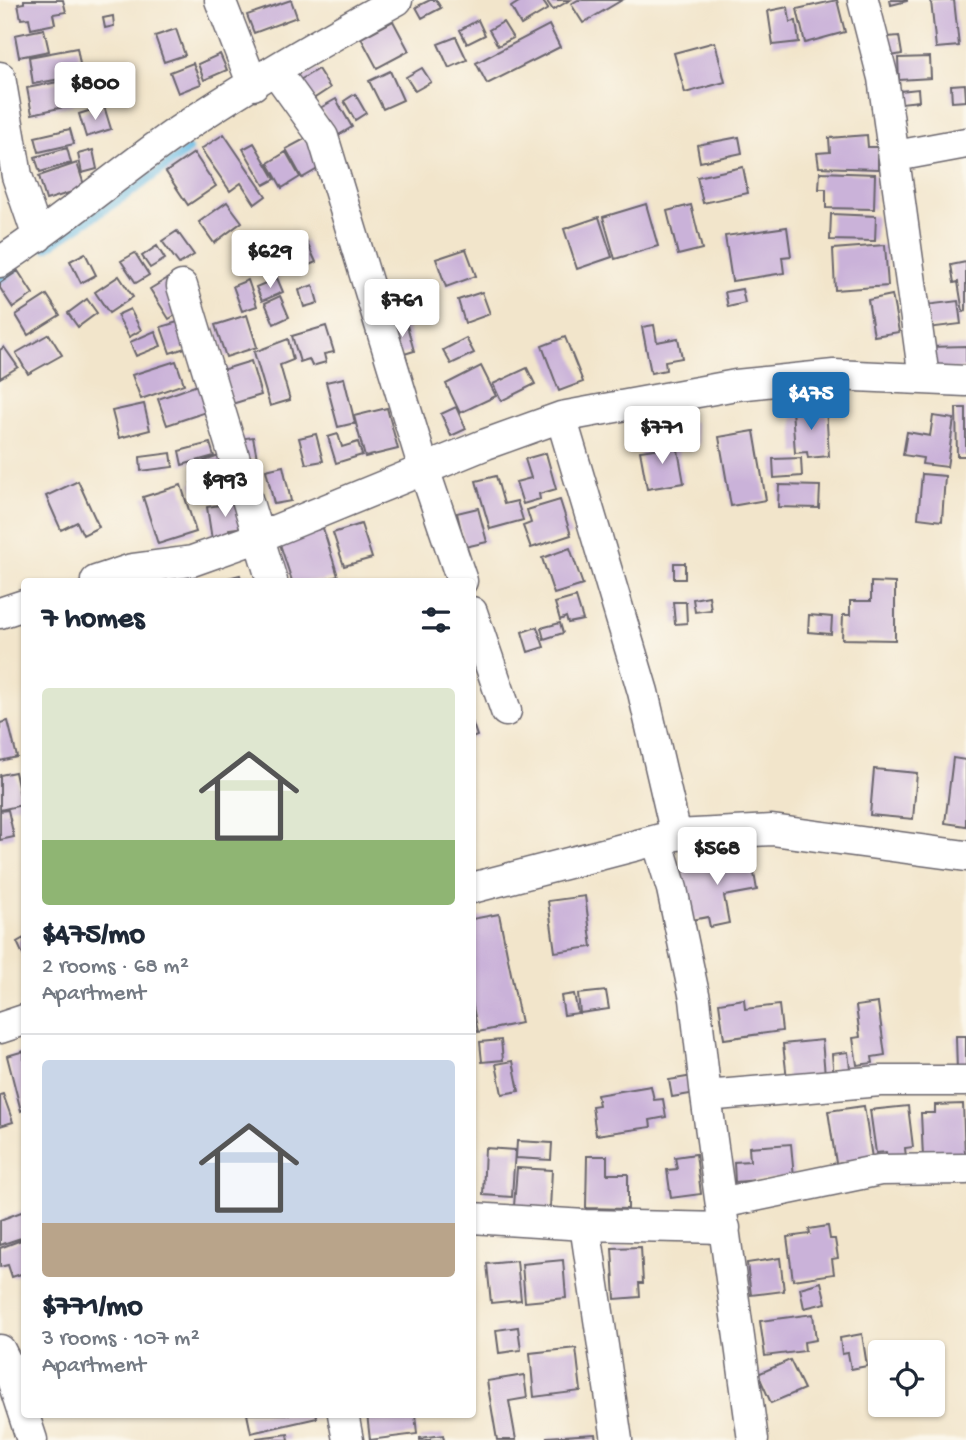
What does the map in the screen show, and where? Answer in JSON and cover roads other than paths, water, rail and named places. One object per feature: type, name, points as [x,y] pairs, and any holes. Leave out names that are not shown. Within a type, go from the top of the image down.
[{"type":"street","points":[[220,0],[264,77],[323,137],[424,469],[461,578]]},
{"type":"street","points":[[0,262],[38,237],[177,132],[264,77],[397,0]]},
{"type":"street","points":[[863,0],[883,78],[896,156],[925,378]]},
{"type":"street","points":[[0,77],[18,176],[38,237]]},
{"type":"street","points":[[896,156],[966,143]]},
{"type":"street","points":[[182,286],[271,578]]},
{"type":"street","points":[[105,578],[132,569],[192,561],[561,417],[736,385],[834,375],[966,381]]},
{"type":"street","points":[[561,417],[643,692],[672,889],[695,999],[753,1440]]},
{"type":"street","points":[[0,613],[21,606]]},
{"type":"street","points":[[476,624],[506,711]]},
{"type":"street","points":[[476,887],[666,837],[772,830],[966,856]]},
{"type":"street","points":[[0,1028],[21,1021]]},
{"type":"street","points":[[706,1096],[880,1081],[966,1081]]},
{"type":"street","points":[[476,1219],[585,1225],[723,1216],[880,1170],[966,1169]]},
{"type":"street","points":[[585,1225],[618,1440]]},
{"type":"street","points":[[0,1350],[8,1364],[21,1405]]},
{"type":"street","points":[[25,1418],[32,1440]]},
{"type":"street","points":[[344,1418],[348,1440]]},
{"type":"waterway","points":[[46,248],[137,188],[188,150]]},
{"type":"waterway","points":[[0,279],[14,270]]}]
